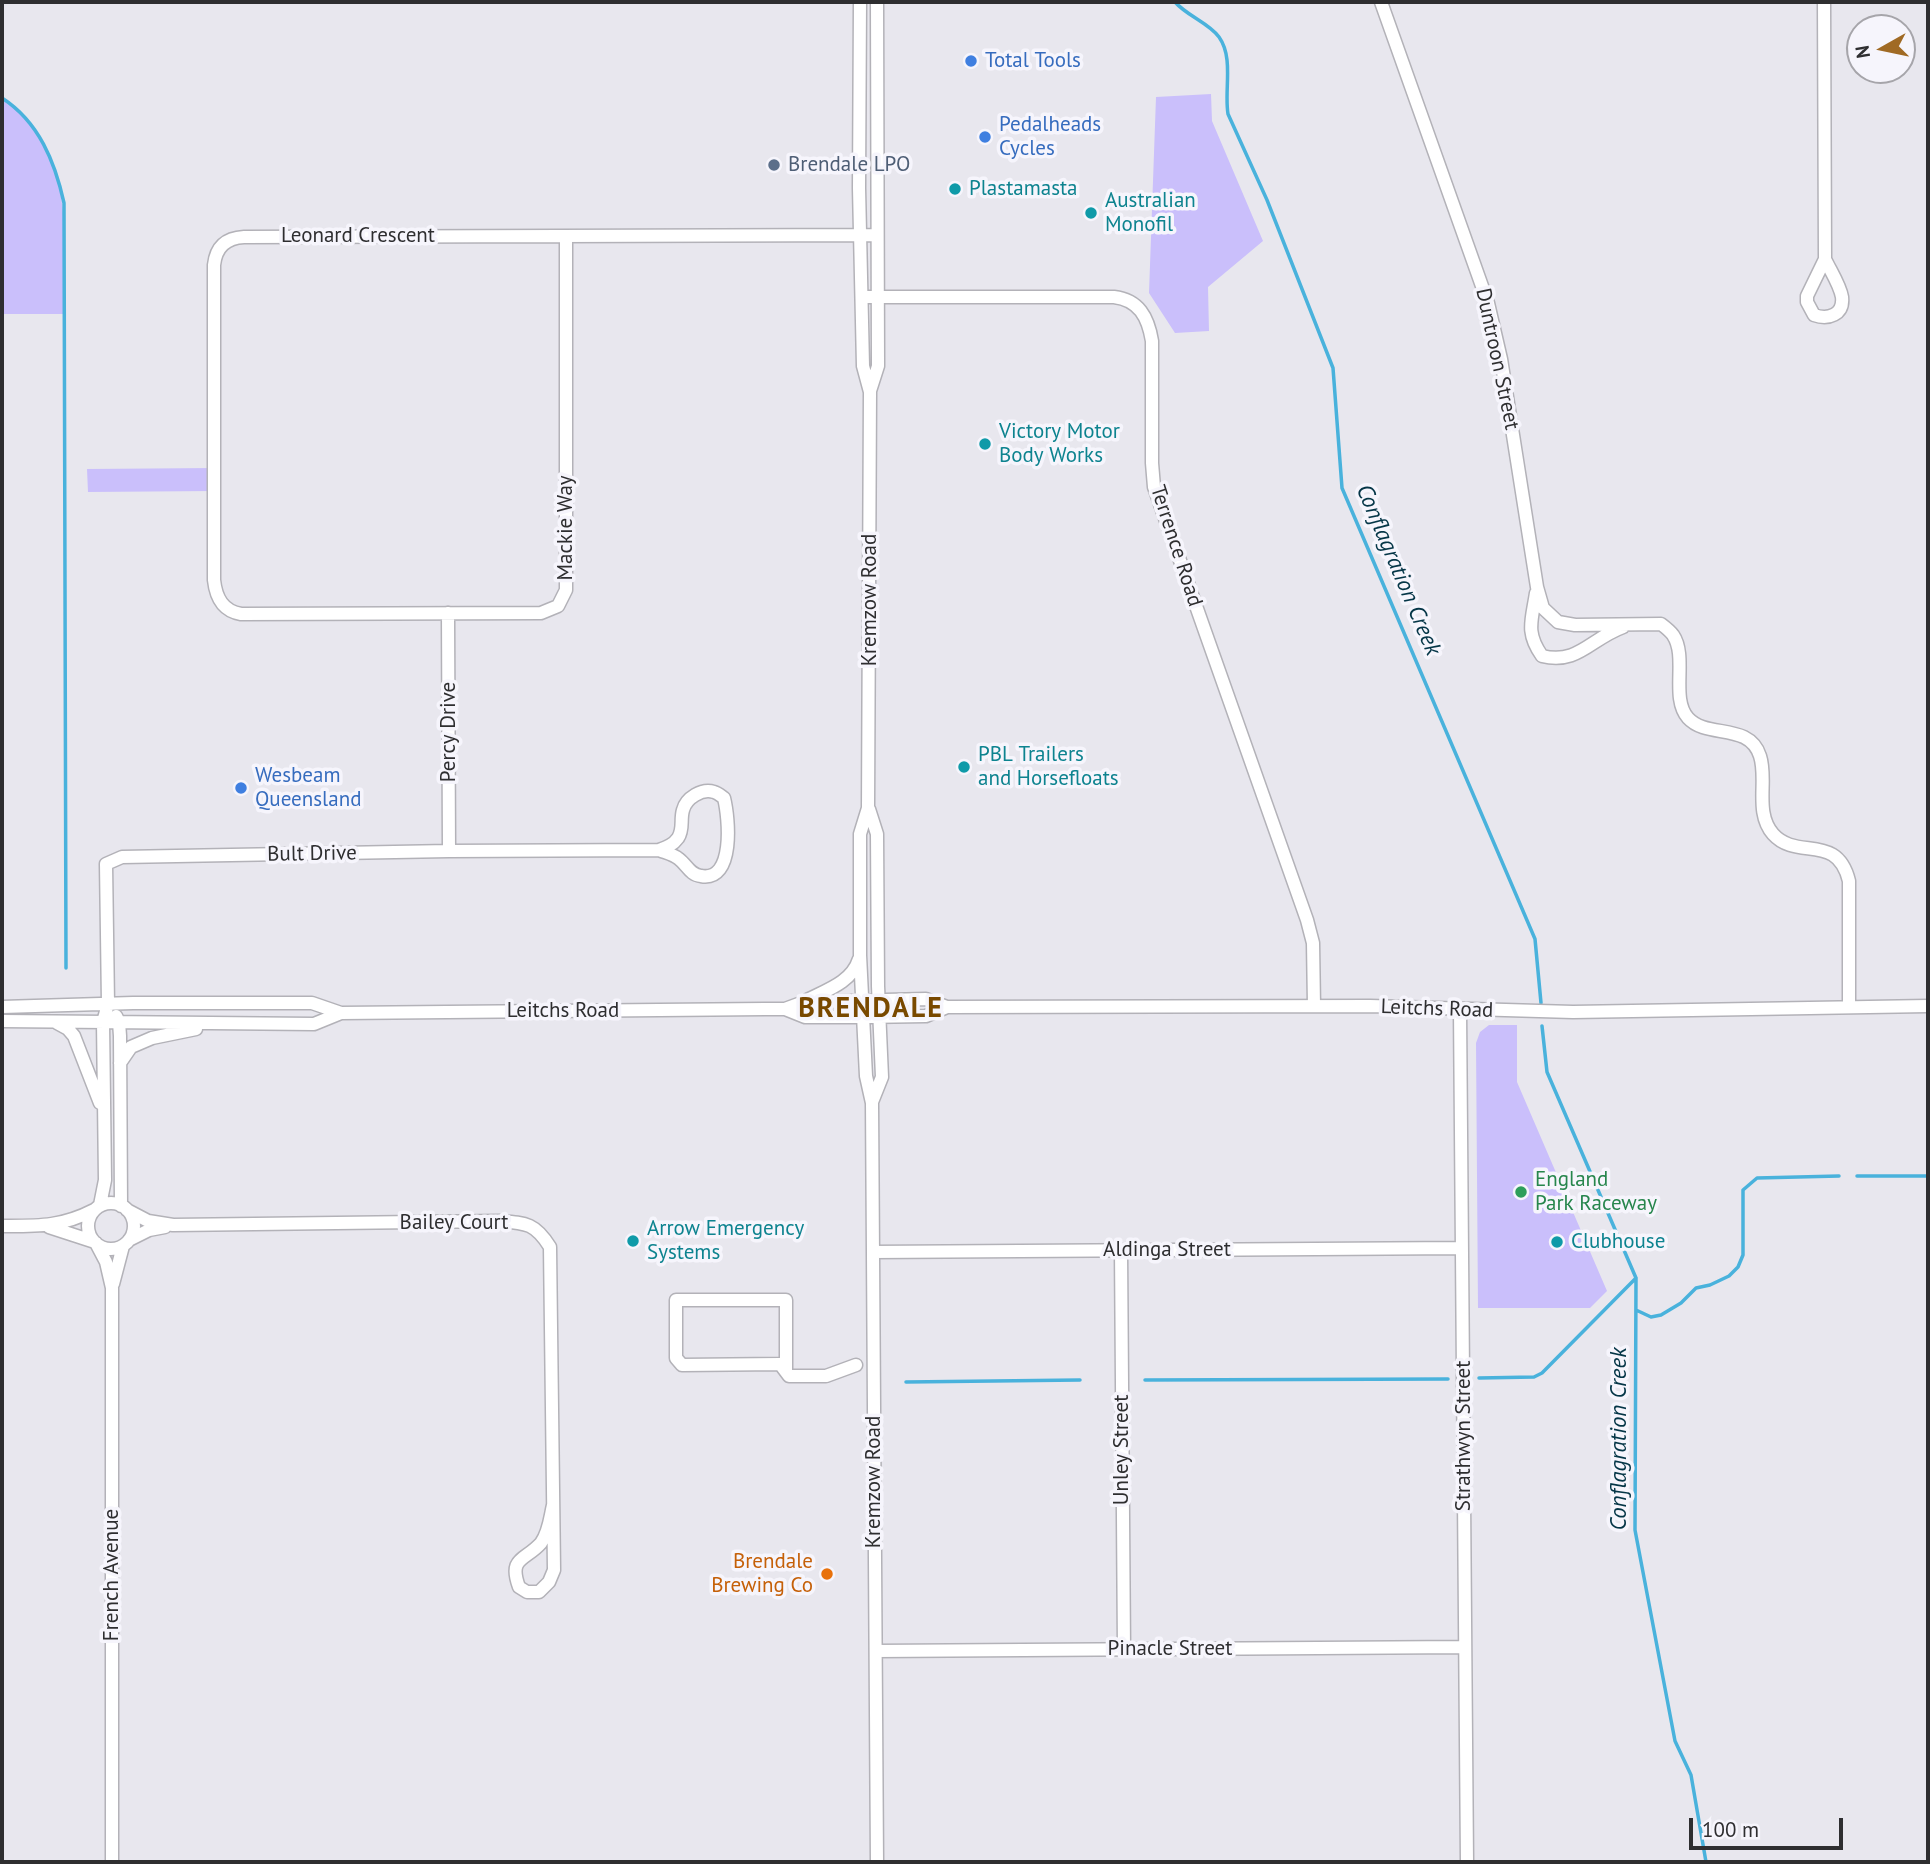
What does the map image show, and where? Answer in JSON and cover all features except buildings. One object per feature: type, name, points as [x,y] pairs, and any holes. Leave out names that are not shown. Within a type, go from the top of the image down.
[{"type":"street","name":"Kremzow Road","points":[[860,2],[859,188],[863,366],[870,392],[868,808],[860,834],[860,955],[866,1076],[872,1102],[877,1862]]},
{"type":"street","name":"Kremzow Road","points":[[870,392],[878,366],[877,2]]},
{"type":"street","name":"Duntroon Street","points":[[1381,2],[1488,303],[1501,359],[1537,587],[1543,608],[1558,622],[1575,625],[1661,624],[1673,635],[1678,648],[1681,707],[1687,718],[1697,725],[1734,733],[1748,740],[1760,755],[1763,810],[1772,833],[1783,842],[1831,853],[1841,860],[1846,869],[1849,881],[1849,1007]]},
{"type":"street","points":[[1824,2],[1825,258]]},
{"type":"street","name":"Leonard Crescent","points":[[223,606],[217,597],[214,580],[214,265],[216,254],[223,244],[231,239],[877,235]]},
{"type":"street","name":"Mackie Way","points":[[223,606],[241,614],[545,612],[558,606],[565,596],[566,236]]},
{"type":"street","name":"Terrence Road","points":[[862,298],[1114,297],[1132,302],[1146,318],[1152,341],[1154,487],[1307,920],[1314,951],[1314,1006]]},
{"type":"street","points":[[1537,587],[1529,629],[1533,644],[1542,656],[1555,659],[1573,656],[1608,632],[1630,625]]},
{"type":"street","name":"Percy Drive","points":[[449,613],[449,851]]},
{"type":"street","points":[[1573,656],[1583,642],[1581,631],[1575,625]]},
{"type":"street","points":[[714,791],[724,798],[727,810],[726,858],[721,869],[701,877],[690,872],[673,855],[659,850],[671,846],[679,836],[683,825],[683,810],[689,799],[701,792],[714,791]]},
{"type":"street","name":"Kremzow Road","points":[[868,808],[877,834],[883,1077],[872,1102]]},
{"type":"street","name":"Bult Drive","points":[[108,1004],[106,864],[122,858],[449,851],[659,850]]},
{"type":"street","points":[[804,1002],[842,982],[856,968],[860,955]]},
{"type":"street","name":"Leitchs Road","points":[[2,1007],[312,1003],[341,1013],[785,1009],[804,1002],[926,999],[947,1007],[1314,1006],[1573,1012],[1928,1006]]},
{"type":"street","points":[[94,1242],[88,1223],[97,1208],[105,1180],[103,1022],[108,1004]]},
{"type":"street","points":[[48,1226],[109,1249],[126,1243],[132,1235],[133,1222],[124,1208],[119,1022],[108,1004]]},
{"type":"street","name":"Leitchs Road","points":[[785,1009],[805,1017],[880,1017],[926,1016],[947,1007]]},
{"type":"street","name":"Strathwyn Street","points":[[1461,1010],[1467,1862]]},
{"type":"street","name":"Leitchs Road","points":[[2,1021],[314,1024],[341,1013]]},
{"type":"street","points":[[53,1021],[68,1029],[74,1037],[103,1113]]},
{"type":"street","points":[[120,1063],[131,1047],[152,1038],[180,1030],[249,1023]]},
{"type":"street","points":[[2,1226],[48,1226],[80,1217],[107,1203],[124,1208]]},
{"type":"street","name":"Bailey Court","points":[[124,1208],[148,1221],[173,1225],[499,1221],[521,1223],[540,1230],[550,1247],[554,1570],[549,1582],[539,1592],[527,1592],[519,1587],[514,1573],[517,1562],[540,1543],[548,1530],[553,1505]]},
{"type":"street","name":"Bailey Court","points":[[126,1243],[149,1230],[173,1225]]},
{"type":"street","name":"French Avenue","points":[[94,1242],[106,1262],[112,1288],[112,1862]]},
{"type":"street","name":"French Avenue","points":[[112,1288],[126,1243]]},
{"type":"street","name":"Aldinga Street","points":[[873,1252],[1462,1248]]},
{"type":"street","name":"Unley Street","points":[[1121,1251],[1124,1650]]},
{"type":"street","points":[[786,1371],[786,1300],[676,1300],[676,1358],[682,1365],[780,1364],[789,1376],[826,1376],[856,1365]]},
{"type":"street","name":"Pinacle Street","points":[[876,1651],[1465,1647]]},
{"type":"shaded area","points":[[1211,94],[1212,121],[1263,241],[1208,287],[1209,331],[1175,333],[1149,293],[1156,97]]},
{"type":"shaded area","points":[[2,98],[26,118],[43,141],[54,167],[64,224],[65,314],[2,314]]},
{"type":"shaded area","points":[[214,468],[214,491],[88,492],[87,469]]},
{"type":"shaded area","name":"England Park Raceway","points":[[1489,1025],[1517,1025],[1517,1082],[1607,1291],[1590,1308],[1478,1308],[1476,1043],[1480,1032]]},
{"type":"waterway","name":"Conflagration Creek","points":[[1175,2],[1215,32],[1224,45],[1228,114],[1267,200],[1333,368],[1342,488],[1535,939],[1541,1003]]},
{"type":"waterway","points":[[2,98],[36,131],[56,173],[64,203],[66,968]]},
{"type":"waterway","name":"Conflagration Creek","points":[[1542,1026],[1547,1072],[1636,1278],[1635,1530],[1675,1741],[1691,1775],[1706,1862]]},
{"type":"waterway","points":[[1636,1310],[1651,1317],[1661,1315],[1681,1303],[1696,1288],[1729,1276],[1738,1267],[1743,1255],[1743,1190],[1757,1178],[1839,1176]]},
{"type":"waterway","points":[[1857,1176],[1928,1176]]},
{"type":"waterway","points":[[1479,1378],[1534,1377],[1542,1373],[1636,1278]]},
{"type":"waterway","points":[[1145,1380],[1448,1379]]},
{"type":"waterway","points":[[906,1382],[1080,1380]]},
{"type":"place","name":"Total Tools","points":[[971,61]]},
{"type":"place","name":"Pedalheads Cycles","points":[[985,137]]},
{"type":"place","name":"Brendale LPO","points":[[774,165]]},
{"type":"place","name":"Plastamasta","points":[[955,189]]},
{"type":"place","name":"Australian Monofil","points":[[1091,213]]},
{"type":"place","name":"Victory Motor Body Works","points":[[985,444]]},
{"type":"place","name":"PBL Trailers and Horsefloats","points":[[964,767]]},
{"type":"place","name":"Wesbeam Queensland","points":[[241,788]]},
{"type":"place","name":"England Park Raceway","points":[[1521,1192]]},
{"type":"place","name":"Arrow Emergency Systems","points":[[633,1241]]},
{"type":"place","name":"Clubhouse","points":[[1557,1242]]},
{"type":"place","name":"Brendale Brewing Co","points":[[827,1574]]},
{"type":"district","name":"BRENDALE","points":[[871,1009]]}]
